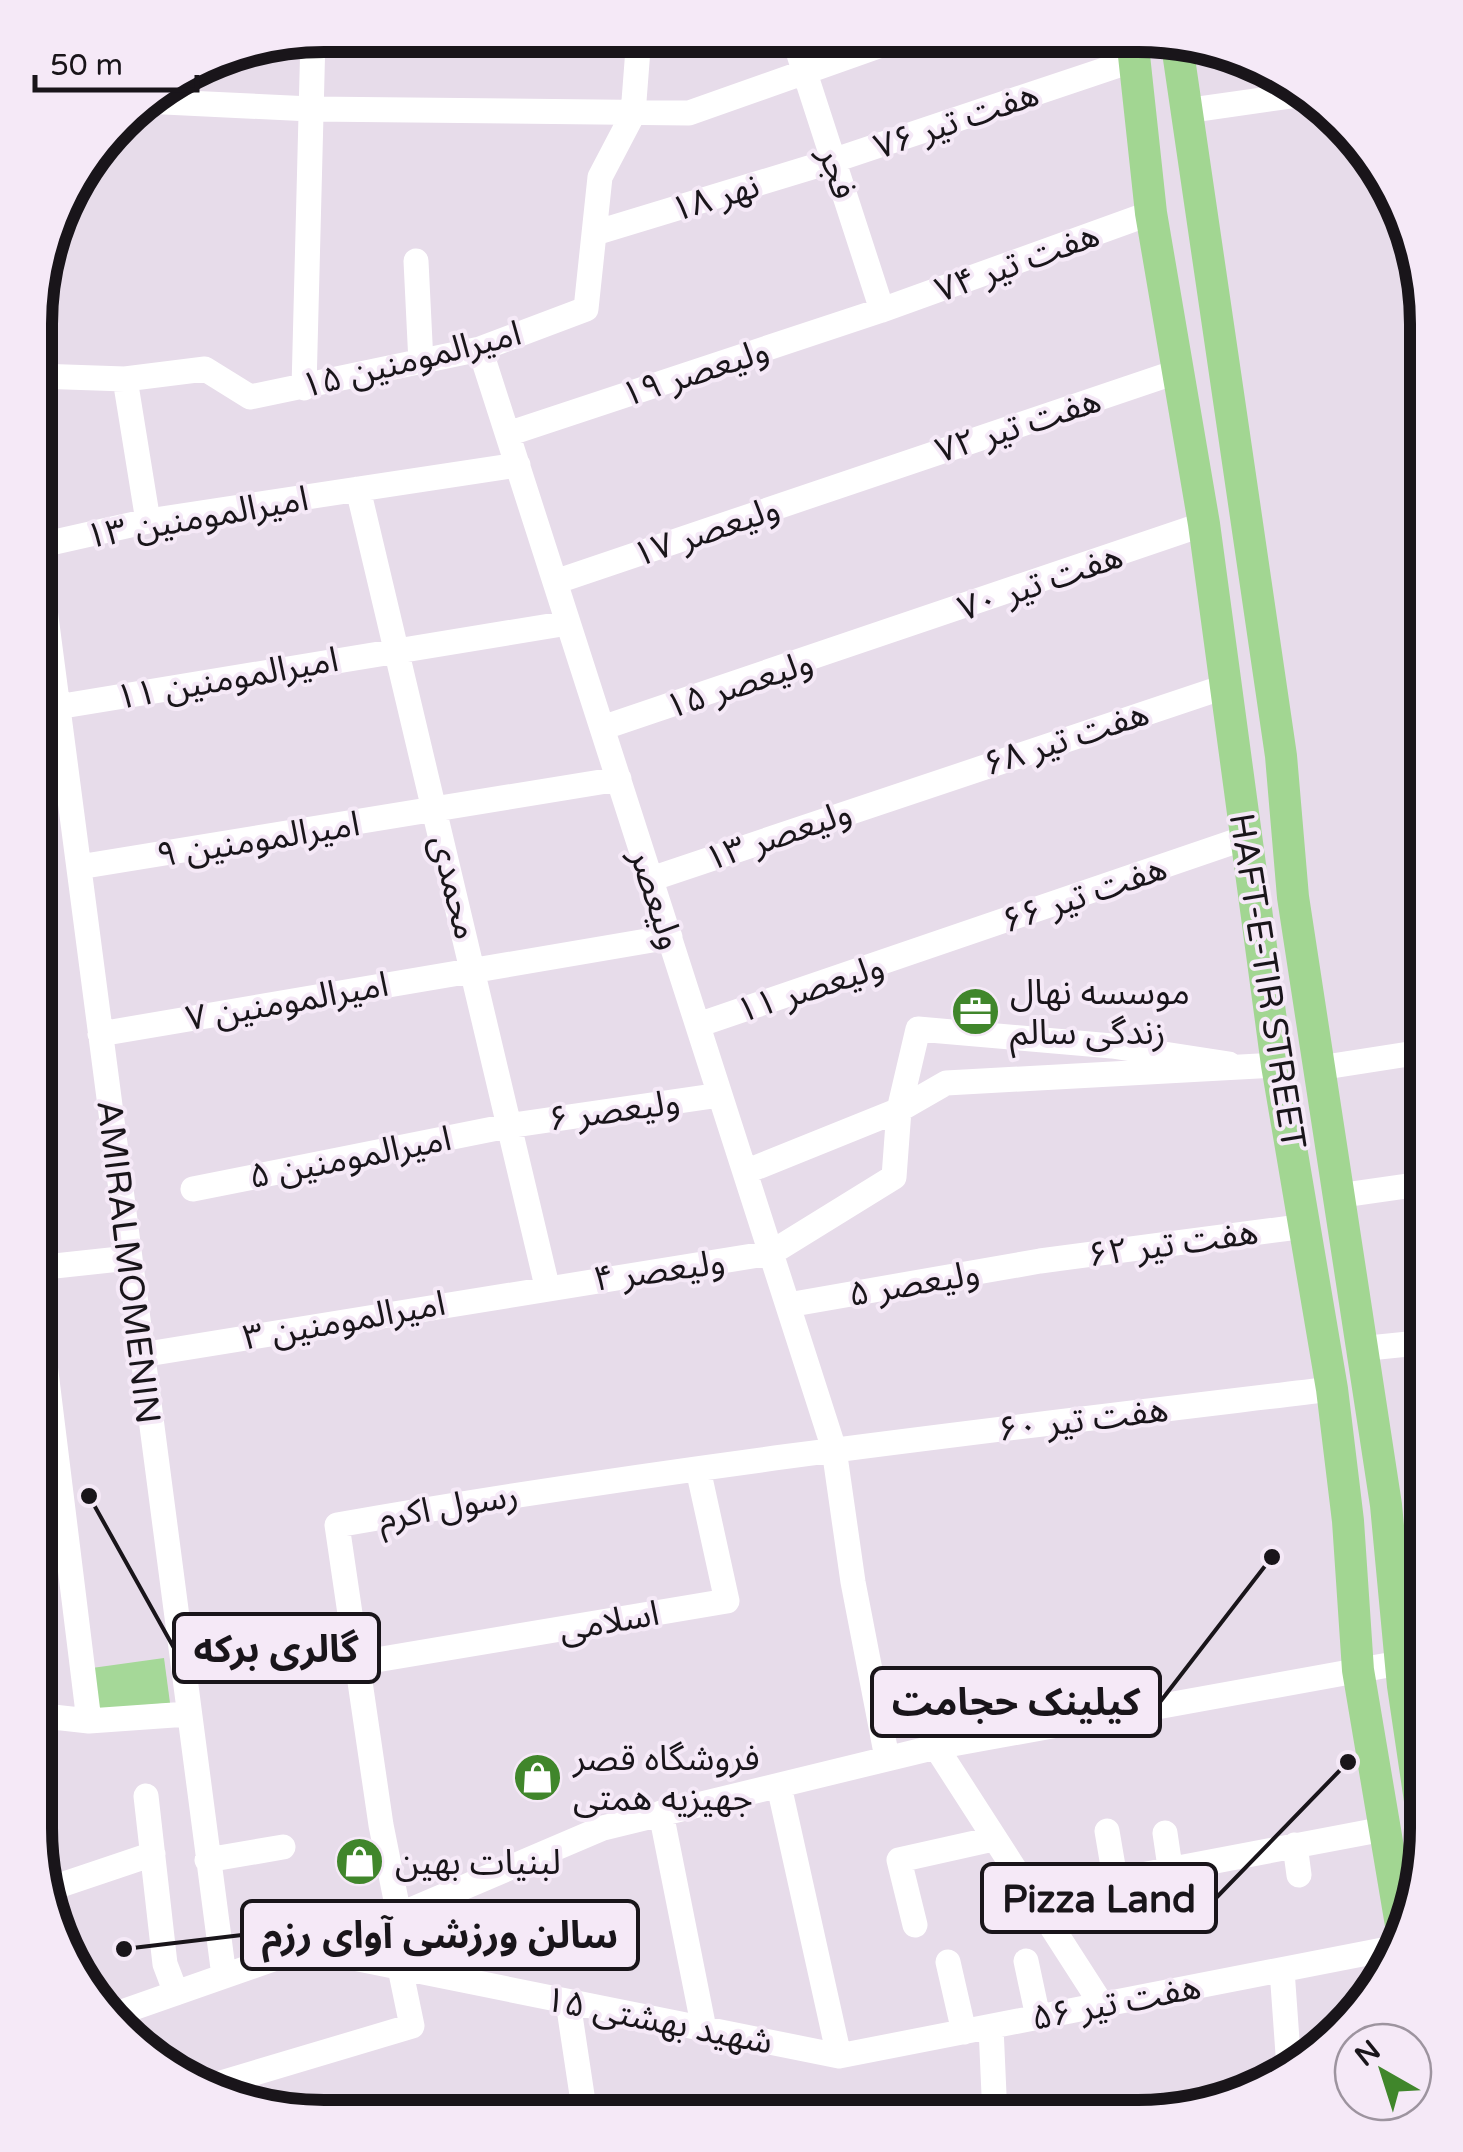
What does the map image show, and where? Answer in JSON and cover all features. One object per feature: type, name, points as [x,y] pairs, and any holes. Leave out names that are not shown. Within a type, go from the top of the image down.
[{"type":"main road","name":"HAFT-E-TIR STREET","points":[[1133,52],[1152,213],[1204,524],[1277,1064],[1332,1390],[1348,1521],[1358,1670],[1398,1908]]},
{"type":"main road","name":"HAFT-E-TIR STREET","points":[[1178,56],[1279,737],[1293,897],[1359,1349],[1410,1638]]},
{"type":"street","points":[[633,114],[639,52]]},
{"type":"street","name":"فجر","points":[[798,52],[882,310]]},
{"type":"street","points":[[169,101],[312,109],[688,113],[858,52]]},
{"type":"street","name":"هفت تیر ۷۶","points":[[835,160],[1125,52]]},
{"type":"street","points":[[304,388],[313,53]]},
{"type":"street","points":[[1185,111],[1288,97]]},
{"type":"street","name":"امیرالمومنین ۱۵","points":[[52,376],[125,379],[205,370],[250,397],[480,349],[586,310],[600,177],[633,114]]},
{"type":"street","name":"نهر ۱۸","points":[[595,232],[835,160]]},
{"type":"street","name":"هفت تیر ۷۴","points":[[882,310],[1152,213]]},
{"type":"street","points":[[416,260],[421,364]]},
{"type":"street","name":"ولیعصر ۱۹","points":[[508,434],[882,310]]},
{"type":"street","name":"ولیعصر","points":[[480,349],[834,1449],[853,1582],[887,1758]]},
{"type":"street","name":"هفت تیر ۷۲","points":[[856,479],[1179,372]]},
{"type":"street","points":[[125,379],[148,521]]},
{"type":"street","name":"امیرالمومنین ۱۳","points":[[52,543],[148,521],[518,465]]},
{"type":"street","name":"ولیعصر ۱۷","points":[[555,582],[856,479]]},
{"type":"street","name":"محمدی","points":[[358,490],[475,968],[547,1286]]},
{"type":"street","name":"هفت تیر ۷۰","points":[[876,639],[1204,524]]},
{"type":"street","name":"امیرالمومنین ۱۱","points":[[52,716],[397,649],[568,623]]},
{"type":"street","name":"ولیعصر ۱۵","points":[[602,728],[876,639]]},
{"type":"street","name":"هفت تیر ۶۸","points":[[905,791],[1227,686]]},
{"type":"street","name":"AMIRALMOMENIN","points":[[52,721],[79,867],[224,1976]]},
{"type":"street","name":"امیرالمومنین ۹","points":[[79,867],[619,779]]},
{"type":"street","name":"ولیعصر ۱۳","points":[[651,879],[905,791]]},
{"type":"street","name":"هفت تیر ۶۶","points":[[923,951],[1245,838]]},
{"type":"street","name":"امیرالمومنین ۷","points":[[100,1034],[670,937]]},
{"type":"street","name":"ولیعصر ۱۱","points":[[698,1025],[923,951]]},
{"type":"street","points":[[771,1253],[894,1177],[899,1110],[918,1029],[1112,1046],[1228,1064]]},
{"type":"street","points":[[1318,1068],[1410,1054]]},
{"type":"street","points":[[745,1172],[899,1110],[946,1083],[1277,1064]]},
{"type":"street","name":"ولیعصر ۶","points":[[508,1126],[720,1095]]},
{"type":"street","name":"امیرالمومنین ۵","points":[[193,1189],[508,1126]]},
{"type":"street","points":[[1337,1196],[1410,1186]]},
{"type":"street","name":"هفت تیر ۶۲","points":[[1040,1261],[1306,1226]]},
{"type":"street","name":"ولیعصر ۴","points":[[547,1286],[771,1253]]},
{"type":"street","points":[[52,1266],[129,1258]]},
{"type":"street","name":"ولیعصر ۵","points":[[788,1305],[1040,1261]]},
{"type":"street","name":"امیرالمومنین ۳","points":[[141,1355],[547,1286]]},
{"type":"street","points":[[1359,1349],[1410,1344]]},
{"type":"street","name":"هفت تیر ۶۰","points":[[698,1469],[834,1449],[1332,1390]]},
{"type":"street","points":[[52,1418],[90,1721]]},
{"type":"street","name":"رسول اکرم","points":[[358,1663],[337,1525],[526,1492],[698,1469]]},
{"type":"street","name":"اسلامی","points":[[358,1663],[726,1601],[698,1469]]},
{"type":"street","points":[[124,2011],[398,1915],[603,1828],[936,1747],[1410,1661]]},
{"type":"street","points":[[358,1663],[398,1915]]},
{"type":"street","points":[[52,1717],[90,1721],[188,1714]]},
{"type":"street","points":[[936,1747],[1102,2005]]},
{"type":"street","points":[[779,1786],[840,2056]]},
{"type":"street","points":[[146,1796],[165,1964],[176,1993]]},
{"type":"street","points":[[662,1813],[704,2029]]},
{"type":"street","points":[[1031,1896],[1384,1829]]},
{"type":"street","points":[[1107,1831],[1116,1878]]},
{"type":"street","points":[[1165,1833],[1170,1867]]},
{"type":"street","points":[[914,1925],[899,1860],[993,1839]]},
{"type":"street","points":[[1295,1845],[1299,1876]]},
{"type":"street","points":[[207,1860],[283,1847]]},
{"type":"street","points":[[60,1886],[153,1854]]},
{"type":"street","name":"شهید بهشتی ۱۵","points":[[302,1948],[840,2056]]},
{"type":"street","name":"هفت تیر ۵۶","points":[[840,2056],[1381,1950]]},
{"type":"street","points":[[1026,1961],[1038,2018]]},
{"type":"street","points":[[948,1962],[964,2032]]},
{"type":"street","points":[[227,2081],[412,2026],[400,1968]]},
{"type":"street","points":[[1282,1970],[1287,2056]]},
{"type":"street","points":[[568,2002],[583,2100]]},
{"type":"street","points":[[991,2027],[994,2100]]},
{"type":"green space","points":[[164,1658],[170,1703],[97,1709],[92,1668]]},
{"type":"place","name":"موسسه نهال زندگی سالم","points":[[975,1012]]},
{"type":"place","name":"گالری برکه","points":[[89,1496]]},
{"type":"place","name":"کیلینک حجامت","points":[[1272,1557]]},
{"type":"place","name":"Pizza Land","points":[[1348,1762]]},
{"type":"place","name":"فروشگاه قصر جهیزیه همتی","points":[[538,1778]]},
{"type":"place","name":"لبنیات بهین","points":[[360,1862]]},
{"type":"place","name":"سالن ورزشی آوای رزم","points":[[124,1949]]}]
